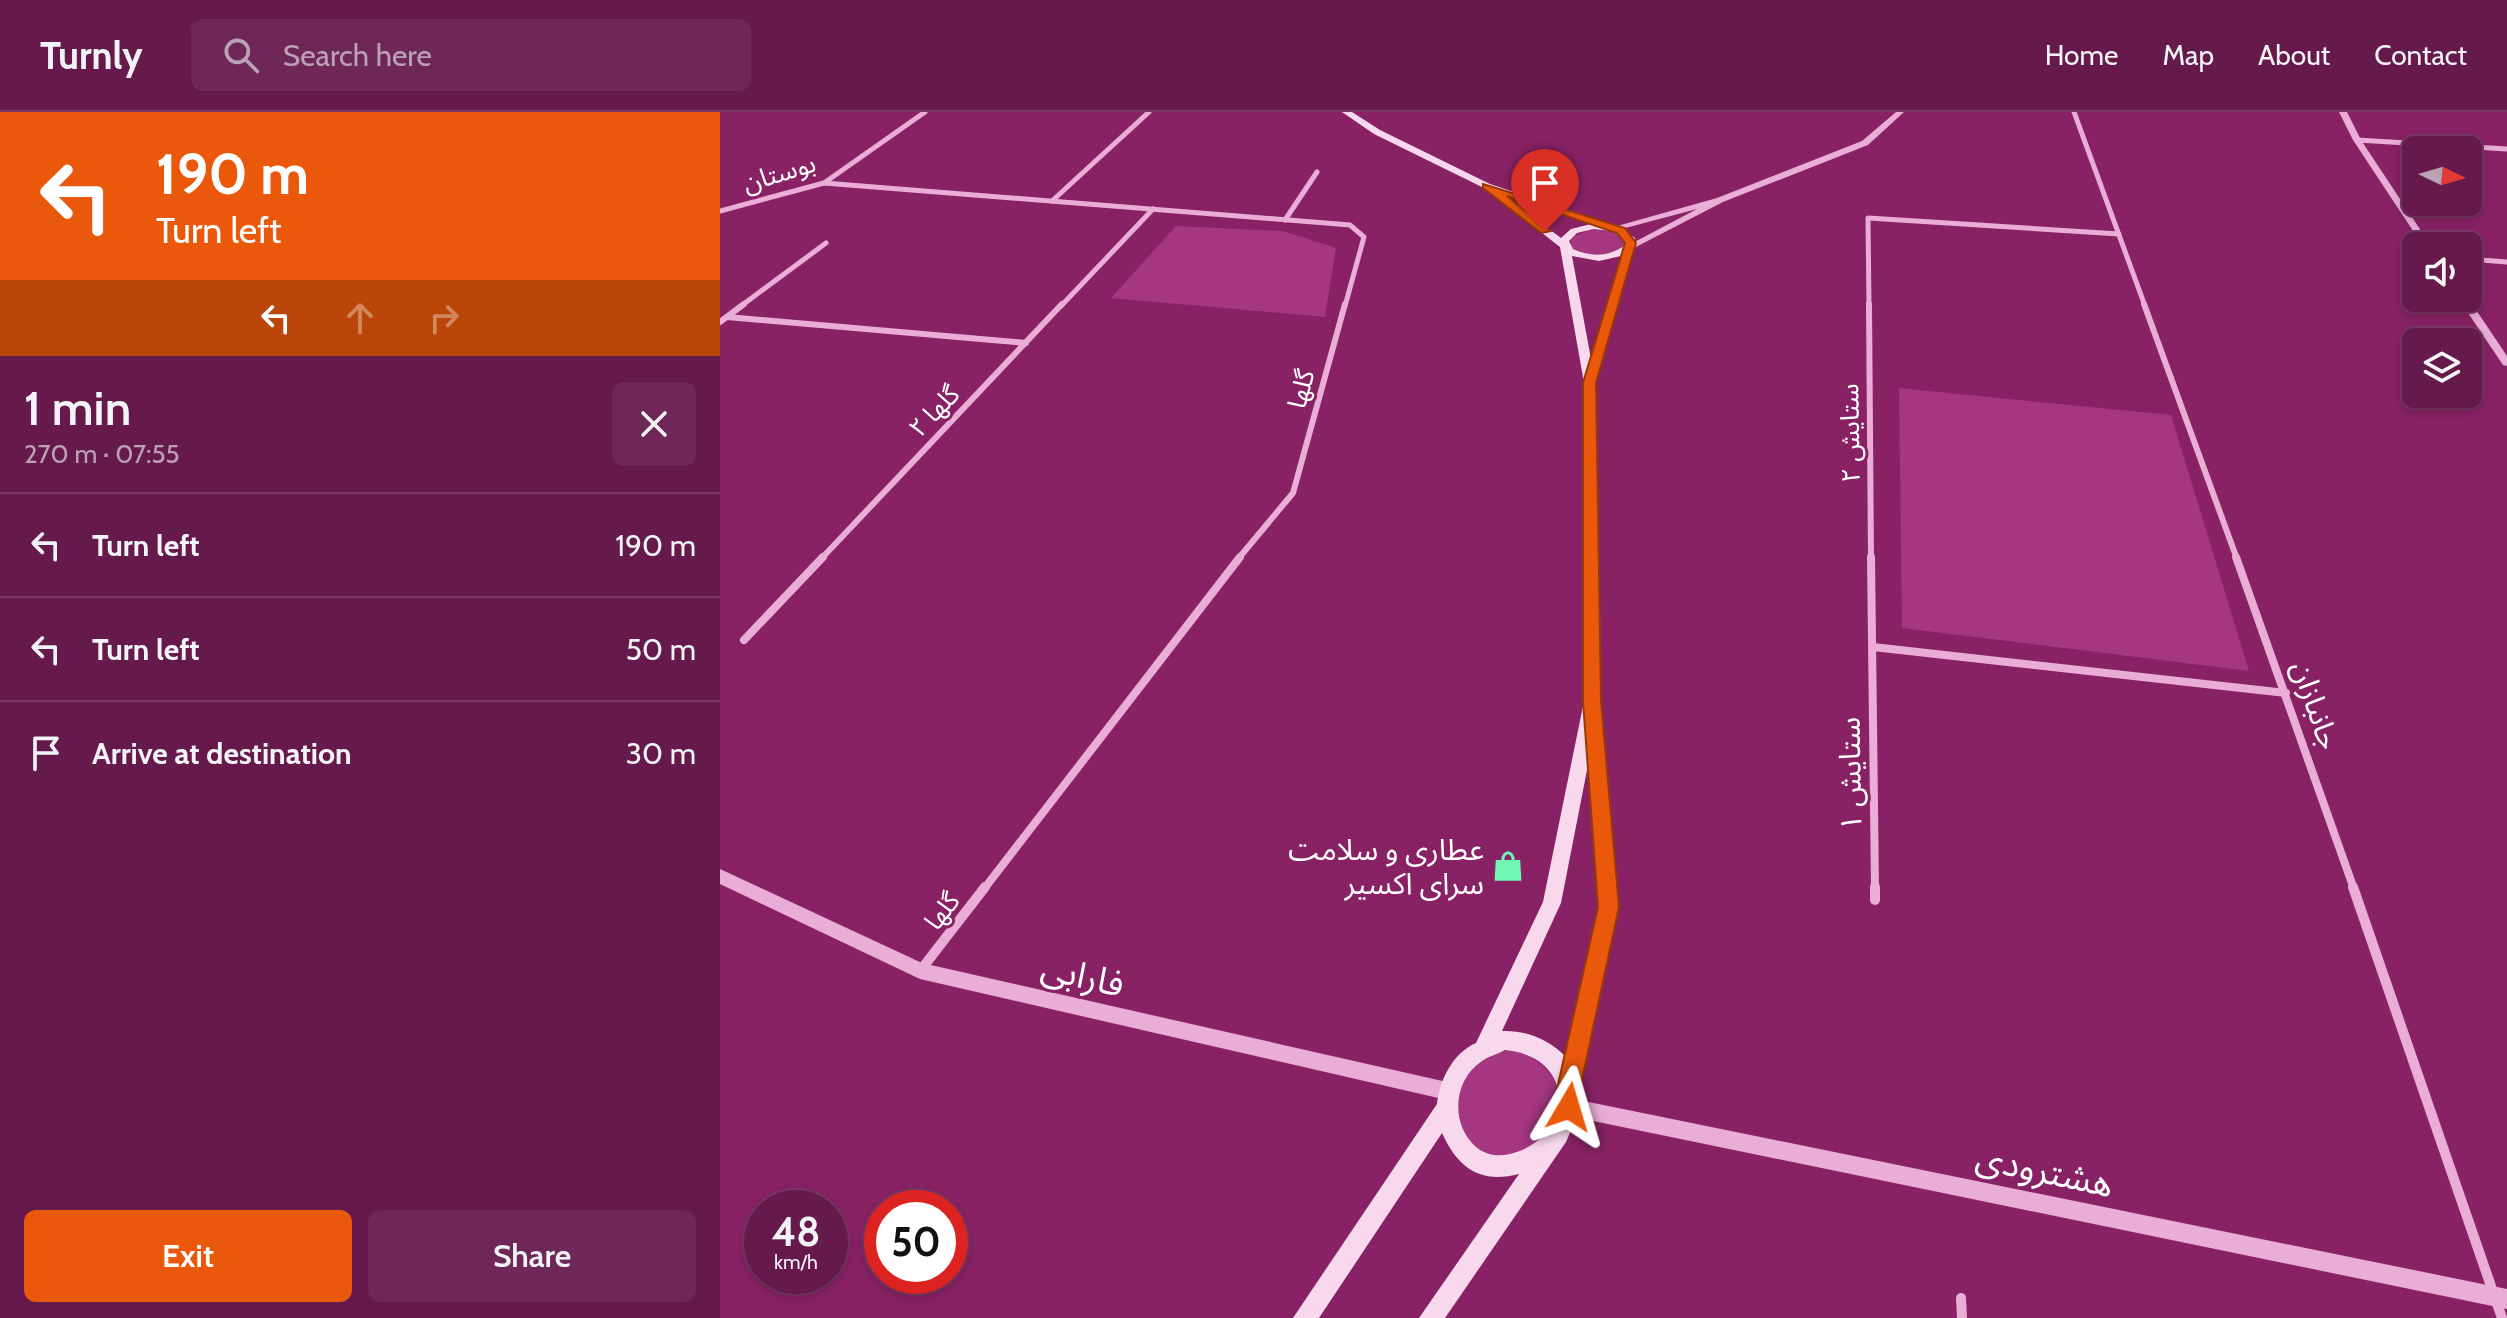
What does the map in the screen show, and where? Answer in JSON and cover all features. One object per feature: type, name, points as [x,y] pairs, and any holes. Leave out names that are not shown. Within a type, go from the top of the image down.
[{"type":"main road","points":[[1346,112],[1377,132],[1487,186],[1614,228],[1630,238],[1590,383]]},
{"type":"main road","points":[[1487,186],[1576,255],[1595,258],[1616,256],[1629,247]]},
{"type":"main road","points":[[1431,1318],[1555,1141],[1568,1098],[1609,907],[1592,701],[1590,383],[1565,246],[1567,235],[1582,228],[1614,228]]},
{"type":"main road","points":[[1305,1318],[1446,1100],[1462,1064],[1485,1045],[1552,903],[1592,701]]},
{"type":"main road","points":[[1485,1045],[1522,1040],[1539,1046],[1553,1057],[1563,1072],[1568,1098]]},
{"type":"main road","points":[[1446,1100],[1449,1130],[1460,1148],[1477,1161],[1497,1168],[1518,1166],[1539,1156],[1555,1141]]},
{"type":"street","name":"بوستان","points":[[720,211],[824,183],[925,112]]},
{"type":"street","points":[[1052,201],[1149,112]]},
{"type":"street","points":[[1629,247],[1720,200],[1865,143],[1900,112]]},
{"type":"street","name":"جانبازان","points":[[2074,112],[2286,693],[2501,1298],[2502,1318]]},
{"type":"street","points":[[2343,112],[2357,140],[2418,232]]},
{"type":"street","points":[[2357,140],[2507,149]]},
{"type":"street","points":[[1285,220],[1317,172]]},
{"type":"street","name":"گلها","points":[[824,183],[1350,225],[1364,237],[1293,493],[1253,540],[920,971]]},
{"type":"street","points":[[1614,228],[1720,200]]},
{"type":"street","name":"گلها ۲","points":[[744,640],[1153,209]]},
{"type":"street","name":"ستایش ۲","points":[[1873,647],[1868,218],[2119,234]]},
{"type":"street","points":[[720,322],[826,243]]},
{"type":"street","points":[[2482,260],[2507,262]]},
{"type":"street","points":[[2472,312],[2507,363]]},
{"type":"street","points":[[727,317],[1026,343]]},
{"type":"street","points":[[1873,647],[2286,693]]},
{"type":"street","name":"ستایش ۱","points":[[1873,647],[1875,900]]},
{"type":"street","name":"فارابی","points":[[720,876],[920,971],[1446,1100]]},
{"type":"street","name":"هشترودی","points":[[1568,1098],[2501,1298]]},
{"type":"street","points":[[1961,1298],[1962,1318]]},
{"type":"shaded area","points":[[1176,226],[1283,231],[1336,248],[1325,317],[1111,298]]},
{"type":"shaded area","points":[[1590,229],[1616,232],[1625,239],[1625,244],[1620,249],[1599,256],[1584,254],[1571,247],[1571,238]]},
{"type":"shaded area","points":[[1899,388],[2171,415],[2249,671],[1902,628]]},
{"type":"shaded area","points":[[1510,1050],[1526,1055],[1549,1073],[1560,1099],[1559,1113],[1543,1141],[1533,1149],[1522,1154],[1498,1156],[1476,1148],[1460,1129],[1459,1094],[1472,1068],[1489,1057]]},
{"type":"place","name":"عطاری و سلامت سرای اکسیر","points":[[1508,866]]},
{"type":"route","points":[[1545,231],[1487,186],[1621,231],[1627,234],[1631,243],[1590,383],[1592,701],[1609,907],[1568,1089],[1569,1107]]}]
